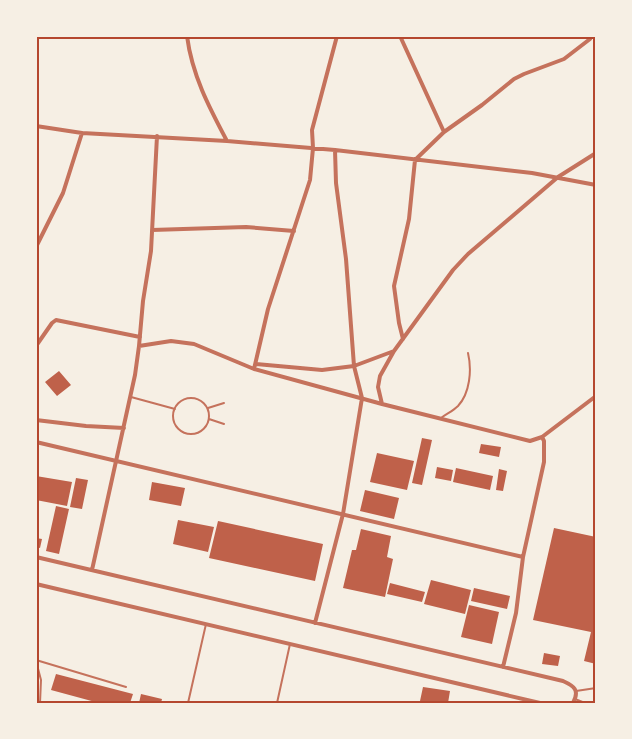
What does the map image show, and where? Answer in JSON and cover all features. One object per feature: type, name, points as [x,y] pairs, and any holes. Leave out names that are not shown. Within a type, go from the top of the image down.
[{"type":"street","points":[[187,36],[190,58],[196,77],[227,141]]},
{"type":"street","points":[[255,366],[268,309],[310,180],[313,148],[312,130],[337,36]]},
{"type":"street","points":[[400,36],[444,132]]},
{"type":"street","points":[[403,340],[394,286],[409,220],[415,160],[444,132],[514,79],[564,59],[590,39]]},
{"type":"street","points":[[36,126],[82,133],[157,136],[335,150],[558,177],[596,185]]},
{"type":"street","points":[[36,247],[63,193],[82,133]]},
{"type":"street","points":[[92,570],[124,428],[139,346],[143,302],[151,251],[157,136]]},
{"type":"street","points":[[315,623],[343,514],[362,398],[354,366],[346,259],[336,183],[335,150]]},
{"type":"street","points":[[382,404],[378,382],[394,351],[453,270],[468,254],[558,177],[596,153]]},
{"type":"street","points":[[152,230],[246,227],[294,231]]},
{"type":"street","points":[[36,346],[56,320],[140,338]]},
{"type":"street","points":[[139,346],[171,341],[194,344],[255,366],[382,404],[530,440],[542,436],[596,396]]},
{"type":"street","points":[[255,366],[322,370],[354,366],[394,351]]},
{"type":"street","points":[[36,420],[124,428]]},
{"type":"street","points":[[503,667],[516,613],[523,557],[544,462],[542,436]]},
{"type":"street","points":[[36,442],[523,557]]},
{"type":"street","points":[[36,557],[563,681],[574,686],[576,691],[574,702]]},
{"type":"street","points":[[36,584],[540,703]]},
{"type":"lane","points":[[439,419],[456,408],[465,395],[468,387],[468,353]]},
{"type":"lane","points":[[130,397],[175,409]]},
{"type":"lane","points":[[192,398],[201,401],[208,408],[209,419],[206,427],[199,432],[186,433],[179,429],[174,422],[175,409],[180,402],[192,398]]},
{"type":"lane","points":[[208,408],[224,403]]},
{"type":"lane","points":[[209,419],[224,424]]},
{"type":"lane","points":[[188,703],[206,624]]},
{"type":"lane","points":[[277,703],[290,644]]},
{"type":"lane","points":[[36,661],[126,687]]},
{"type":"lane","points":[[36,661],[41,680],[40,703]]},
{"type":"lane","points":[[576,691],[596,688]]},
{"type":"lane","points":[[574,702],[585,703]]},
{"type":"building","points":[[59,371],[71,385],[57,396],[45,382]]},
{"type":"building","points":[[422,438],[432,440],[422,485],[412,483]]},
{"type":"building","points":[[481,444],[501,447],[499,457],[479,453]]},
{"type":"building","points":[[377,453],[414,461],[407,490],[370,482]]},
{"type":"building","points":[[437,467],[453,470],[451,481],[435,478]]},
{"type":"building","points":[[456,468],[493,476],[490,490],[453,482]]},
{"type":"building","points":[[499,469],[507,471],[503,491],[496,490]]},
{"type":"building","points":[[36,476],[72,482],[67,506],[36,500]]},
{"type":"building","points":[[76,478],[88,480],[82,509],[70,507]]},
{"type":"building","points":[[152,482],[185,488],[181,506],[149,500]]},
{"type":"building","points":[[365,490],[399,498],[394,519],[360,511]]},
{"type":"building","points":[[56,506],[69,509],[59,554],[46,551]]},
{"type":"building","points":[[178,520],[214,527],[208,552],[173,544]]},
{"type":"building","points":[[218,521],[323,544],[315,581],[209,558]]},
{"type":"building","points":[[554,528],[596,537],[596,664],[584,661],[591,632],[533,620]]},
{"type":"building","points":[[361,529],[391,536],[387,557],[393,559],[385,597],[343,588],[352,550],[356,550]]},
{"type":"building","points":[[36,538],[42,539],[40,548],[36,547]]},
{"type":"building","points":[[431,580],[471,590],[465,614],[424,604]]},
{"type":"building","points":[[390,583],[425,592],[422,602],[387,594]]},
{"type":"building","points":[[474,588],[510,596],[507,609],[471,601]]},
{"type":"building","points":[[469,605],[499,612],[492,644],[461,637]]},
{"type":"building","points":[[544,653],[560,656],[558,666],[542,664]]},
{"type":"building","points":[[56,674],[133,694],[130,703],[99,703],[51,690]]},
{"type":"building","points":[[423,687],[450,691],[448,703],[420,701]]},
{"type":"building","points":[[141,694],[162,699],[161,703],[139,703]]}]
